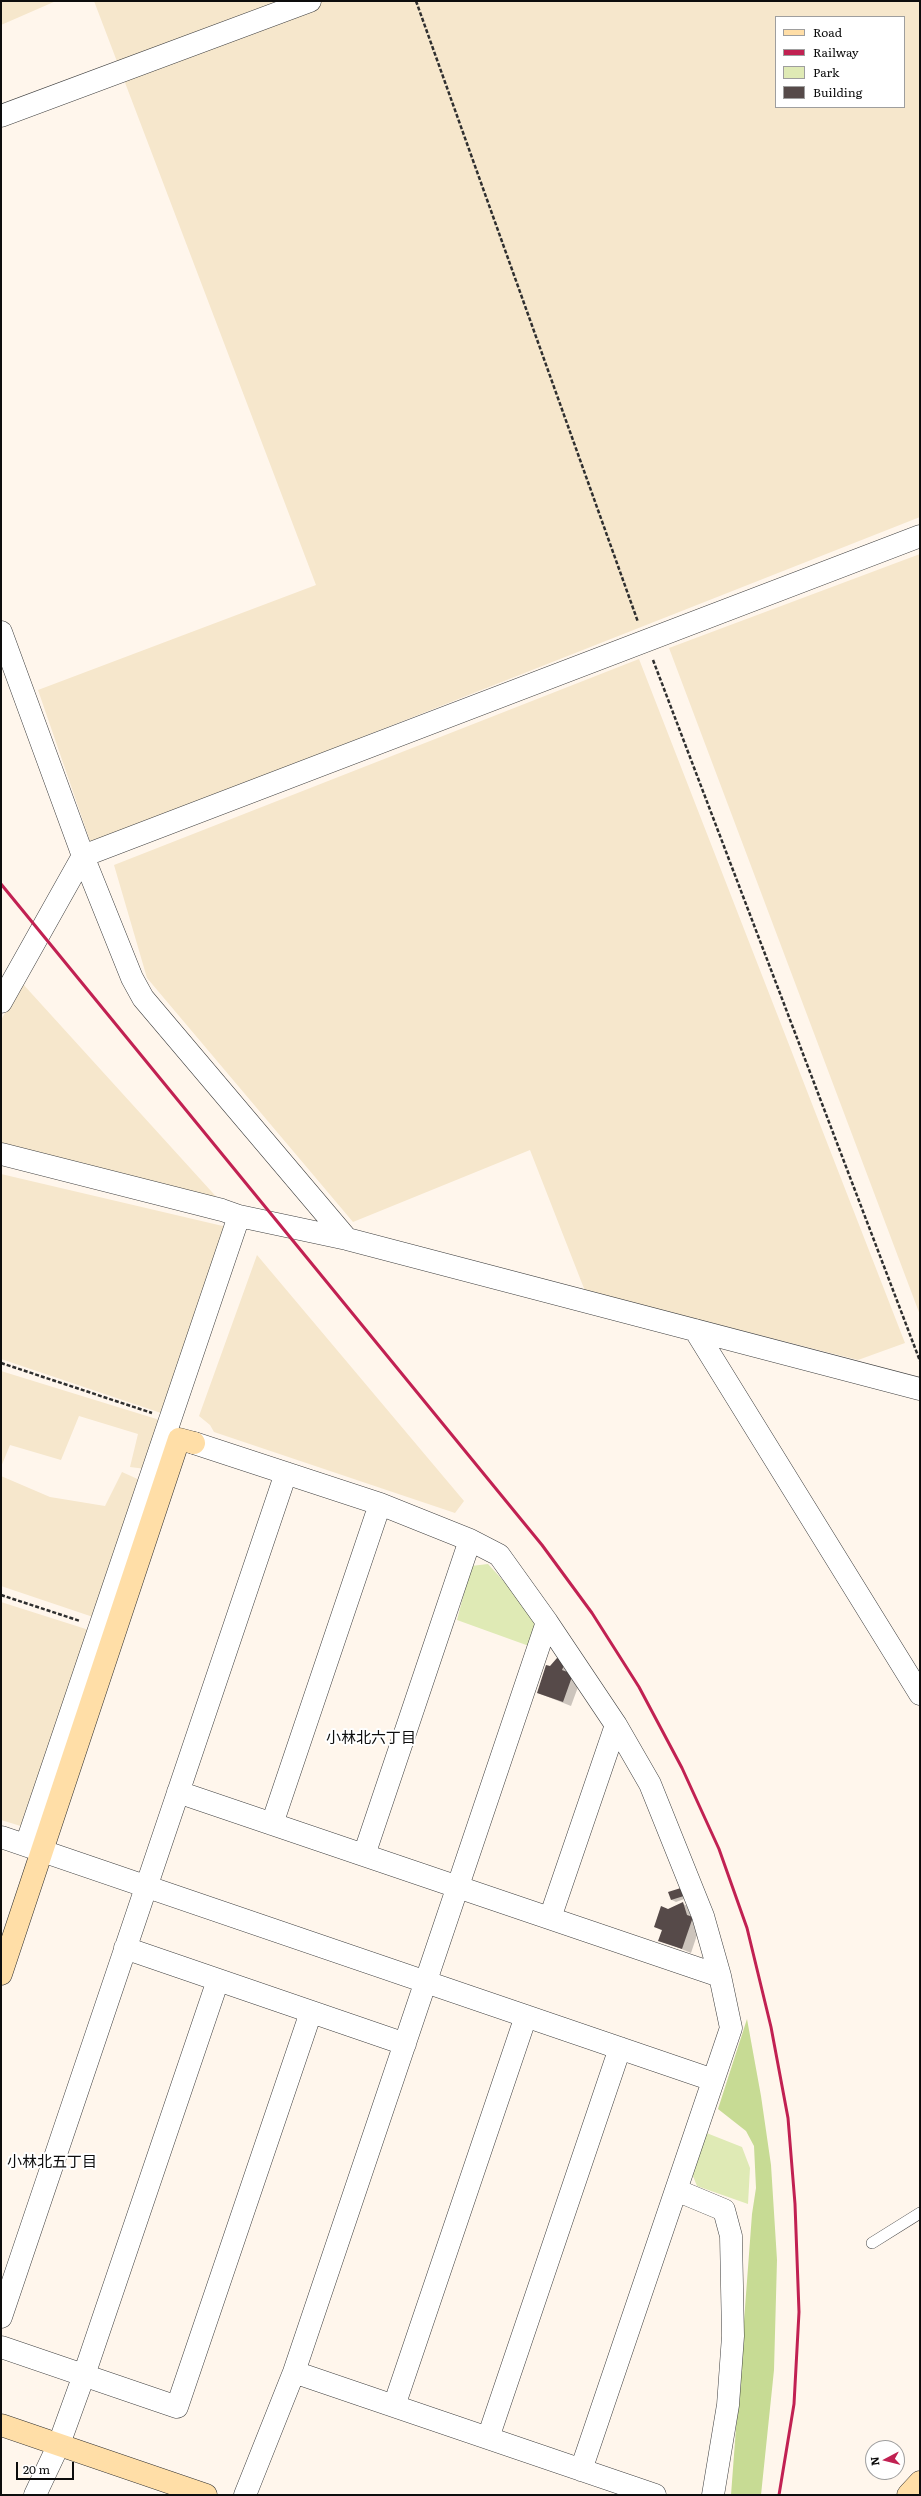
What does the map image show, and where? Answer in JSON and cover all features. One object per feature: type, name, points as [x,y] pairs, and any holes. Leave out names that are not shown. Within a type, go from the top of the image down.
[{"type":"street","points":[[1,116],[310,1]]},
{"type":"street","points":[[1,1002],[83,856],[920,536]]},
{"type":"street","points":[[1,632],[83,856],[132,978],[142,998],[347,1239]]},
{"type":"street","points":[[1,1154],[222,1210],[239,1216],[347,1239],[920,1389]]},
{"type":"street","points":[[1,1974],[34,1848],[100,1627],[169,1419],[239,1216]]},
{"type":"street","points":[[696,1330],[920,1694]]},
{"type":"street","points":[[34,1848],[180,1439],[380,1504],[470,1540],[498,1555],[548,1622],[616,1725],[650,1784],[703,1916],[720,1976],[731,2028],[581,2470]]},
{"type":"street","points":[[1,2317],[286,1473]]},
{"type":"street","points":[[272,1824],[380,1504]]},
{"type":"street","points":[[364,1855],[470,1540]]},
{"type":"street","points":[[245,2495],[294,2372],[548,1622]]},
{"type":"street","points":[[550,1918],[616,1725]]},
{"type":"street","points":[[178,1792],[720,1976]]},
{"type":"street","points":[[1,1837],[713,2080]]},
{"type":"street","points":[[125,1948],[405,2044]]},
{"type":"street","points":[[35,2495],[59,2444],[84,2375],[218,1980]]},
{"type":"street","points":[[1,2347],[177,2407],[311,2012]]},
{"type":"street","points":[[394,2406],[526,2016]]},
{"type":"street","points":[[488,2438],[620,2048]]},
{"type":"street","points":[[676,2190],[724,2210],[731,2236],[733,2336],[728,2405],[713,2495]]},
{"type":"street","points":[[294,2372],[655,2495]]},
{"type":"street","points":[[1,2425],[206,2495]]},
{"type":"street","points":[[908,2495],[920,2482]]},
{"type":"lane","points":[[872,2243],[920,2213]]},
{"type":"path","points":[[416,1],[645,641],[920,1360]]},
{"type":"path","points":[[1,1363],[169,1419]]},
{"type":"path","points":[[1,1595],[100,1627]]},
{"type":"shaded area","points":[[1,1],[56,1],[1,25]]},
{"type":"shaded area","points":[[94,1],[920,1],[920,517],[91,844],[38,690],[316,585]]},
{"type":"shaded area","points":[[920,554],[920,1315],[669,648]]},
{"type":"shaded area","points":[[639,659],[905,1343],[858,1360],[585,1291],[530,1150],[353,1222],[147,978],[114,865]]},
{"type":"shaded area","points":[[22,983],[221,1202],[1,1152],[1,1020]]},
{"type":"shaded area","points":[[1,1174],[227,1227],[164,1414],[1,1359]]},
{"type":"shaded area","points":[[257,1255],[464,1501],[455,1513],[214,1432],[210,1425],[199,1416]]},
{"type":"shaded area","points":[[1,1371],[163,1421],[146,1469],[130,1467],[138,1434],[79,1416],[61,1460],[10,1445],[1,1467]]},
{"type":"shaded area","points":[[122,1472],[142,1481],[96,1618],[1,1586],[1,1476],[50,1497],[105,1506]]},
{"type":"shaded area","points":[[1,1602],[89,1630],[24,1827],[1,1820]]},
{"type":"green space","points":[[488,1564],[529,1609],[538,1624],[529,1646],[457,1620],[471,1566]]},
{"type":"green space","points":[[747,2019],[761,2096],[771,2165],[777,2260],[774,2370],[761,2495],[731,2495],[752,2214],[756,2188],[754,2146],[746,2131],[718,2109]]},
{"type":"green space","points":[[704,2132],[742,2147],[750,2168],[748,2204],[697,2186],[691,2171]]},
{"type":"building","points":[[557,1658],[563,1659],[565,1663],[562,1670],[573,1674],[563,1702],[537,1693],[546,1665],[550,1666]]},
{"type":"building","points":[[684,1887],[687,1895],[671,1900],[668,1892]]},
{"type":"building","points":[[683,1902],[687,1915],[693,1917],[682,1949],[658,1941],[662,1930],[654,1927],[661,1906],[668,1909]]},
{"type":"railway","points":[[1,884],[542,1545],[592,1613],[639,1687],[682,1768],[719,1849],[747,1928],[771,2027],[788,2118],[795,2204],[799,2312],[794,2404],[779,2495]]},
{"type":"district","name":"小林北六丁目","points":[[371,1739]]},
{"type":"district","name":"小林北五丁目","points":[[52,2163]]}]
